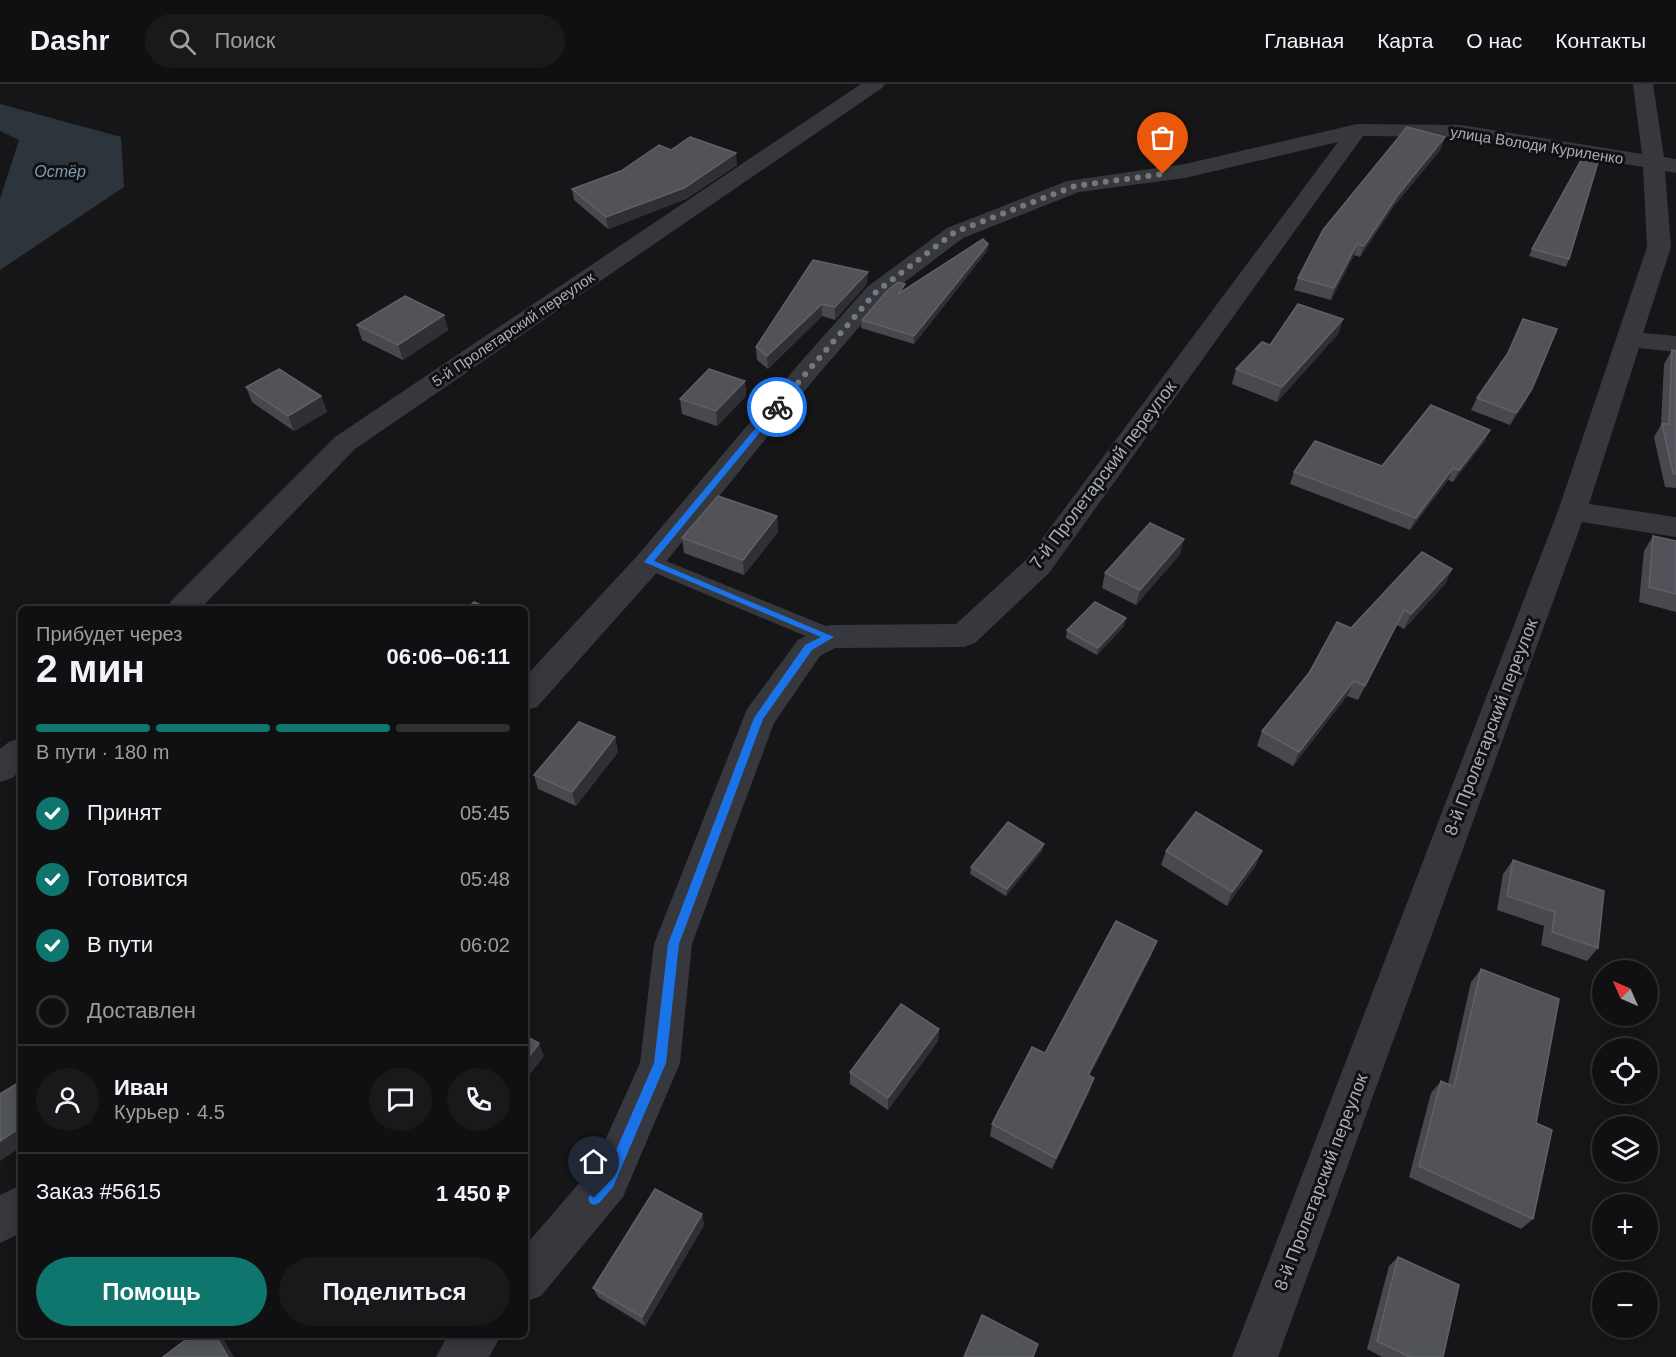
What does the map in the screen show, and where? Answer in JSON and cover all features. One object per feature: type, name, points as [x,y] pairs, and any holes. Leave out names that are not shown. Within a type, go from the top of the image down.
[{"type":"street","name":"5-й Пролетарский переулок","points":[[185,606],[345,443],[874,84]]},
{"type":"street","name":"8-й Пролетарский переулок","points":[[1255,1357],[1572,511],[1659,247],[1665,165],[1643,84]]},
{"type":"street","name":"улица Володи Куриленко","points":[[528,695],[649,562],[807,371],[876,292],[955,232],[1075,186],[1185,171],[1284,149],[1357,129],[1461,130],[1665,165]]},
{"type":"street","name":"7-й Пролетарский переулок","points":[[830,637],[964,634],[1038,566],[1357,129]]},
{"type":"street","points":[[1628,339],[1676,344]]},
{"type":"street","points":[[1572,511],[1676,527]]},
{"type":"street","points":[[528,1276],[608,1182],[660,1063],[673,944],[759,718],[808,648],[830,637]]},
{"type":"street","points":[[0,768],[18,753]]},
{"type":"street","points":[[0,1222],[18,1208]]},
{"type":"street","points":[[459,1357],[475,1338]]},
{"type":"lane","points":[[649,562],[830,637]]},
{"type":"water","name":"Остёр","points":[[0,104],[121,137],[124,187],[0,270],[0,199],[19,140],[0,131]]},
{"type":"building","points":[[1407,127],[1445,137],[1398,195],[1364,246],[1357,244],[1334,288],[1298,278],[1323,230]]},
{"type":"building","points":[[690,137],[736,153],[684,188],[606,217],[572,189],[621,171],[659,145],[671,150]]},
{"type":"building","points":[[1585,153],[1599,159],[1569,259],[1532,249]]},
{"type":"building","points":[[983,239],[988,244],[914,336],[862,320],[898,282],[905,284],[898,294]]},
{"type":"building","points":[[813,260],[868,272],[835,307],[822,304],[767,356],[756,347]]},
{"type":"building","points":[[405,296],[444,315],[398,345],[357,325]]},
{"type":"building","points":[[1298,304],[1343,319],[1282,387],[1236,369],[1262,342],[1270,345]]},
{"type":"building","points":[[1523,319],[1557,329],[1532,389],[1516,413],[1477,398],[1508,353]]},
{"type":"building","points":[[1672,350],[1676,351],[1676,474],[1673,473],[1662,424],[1669,424]]},
{"type":"building","points":[[279,369],[321,396],[288,416],[246,387]]},
{"type":"building","points":[[709,369],[745,381],[716,411],[680,399]]},
{"type":"building","points":[[1431,405],[1490,430],[1459,470],[1453,468],[1416,518],[1294,472],[1315,441],[1382,466]]},
{"type":"building","points":[[718,496],[777,516],[743,560],[682,538]]},
{"type":"building","points":[[1150,523],[1184,539],[1140,590],[1105,573]]},
{"type":"building","points":[[1653,536],[1676,541],[1676,594],[1649,587]]},
{"type":"building","points":[[1422,552],[1452,569],[1411,614],[1404,610],[1365,686],[1354,681],[1299,752],[1262,731],[1309,673],[1337,622],[1351,628]]},
{"type":"building","points":[[474,602],[484,606],[470,606]]},
{"type":"building","points":[[1095,602],[1126,618],[1098,648],[1067,630]]},
{"type":"building","points":[[579,722],[615,737],[572,792],[534,775]]},
{"type":"building","points":[[1196,812],[1262,851],[1232,892],[1166,851]]},
{"type":"building","points":[[1008,822],[1044,844],[1007,889],[971,867]]},
{"type":"building","points":[[1513,860],[1604,891],[1598,948],[1552,932],[1555,912],[1507,896]]},
{"type":"building","points":[[1116,921],[1157,941],[1088,1075],[1094,1078],[1056,1158],[992,1124],[1032,1047],[1045,1053]]},
{"type":"building","points":[[1481,969],[1559,999],[1536,1123],[1552,1130],[1533,1219],[1419,1166],[1441,1081],[1454,1087]]},
{"type":"building","points":[[901,1004],[939,1029],[888,1098],[850,1072]]},
{"type":"building","points":[[528,1038],[539,1043],[528,1058]]},
{"type":"building","points":[[18,1083],[18,1129],[0,1141],[0,1094]]},
{"type":"building","points":[[655,1189],[702,1214],[642,1317],[593,1288]]},
{"type":"building","points":[[1398,1257],[1459,1285],[1443,1357],[1410,1357],[1377,1341]]},
{"type":"building","points":[[982,1315],[1038,1344],[1033,1357],[964,1357]]},
{"type":"building","points":[[188,1338],[217,1338],[228,1357],[163,1357]]},
{"type":"way so far","points":[[777,407],[876,292],[955,232],[1075,186],[1163,174]]},
{"type":"route","points":[[594,1198],[608,1182],[660,1063],[673,944],[759,718],[808,648],[830,637],[649,562],[777,407]]}]
